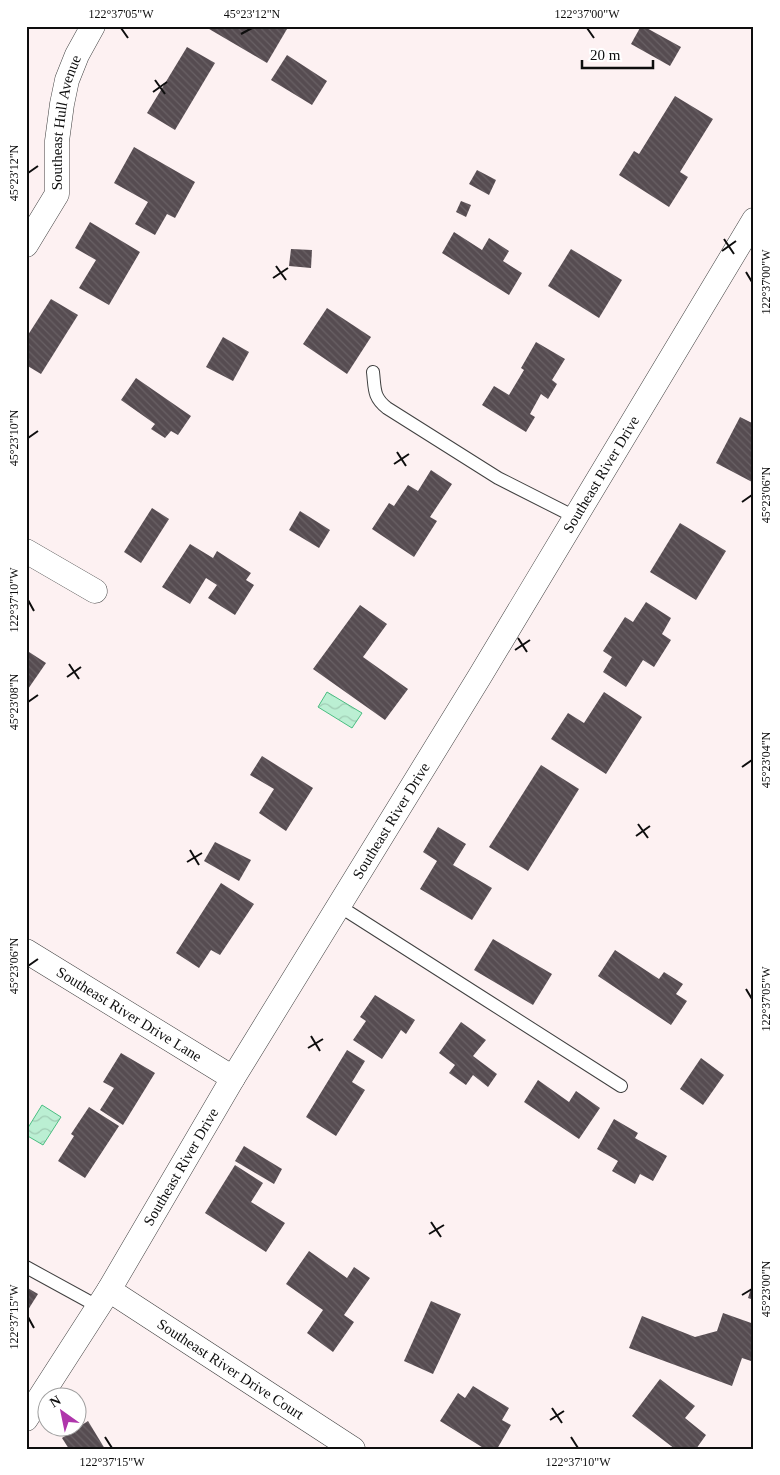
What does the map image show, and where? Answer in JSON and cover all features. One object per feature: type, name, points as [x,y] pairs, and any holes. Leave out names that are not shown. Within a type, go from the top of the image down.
[{"type":"street","name":"Southeast Hull Avenue","points":[[26,246],[57,194],[58,141],[67,80],[77,55],[93,26]]},
{"type":"street","name":"Southeast River Drive","points":[[26,1419],[104,1299],[233,1078],[751,230]]},
{"type":"street","points":[[26,551],[95,591]]},
{"type":"street","name":"Southeast River Drive Lane","points":[[26,951],[233,1078]]},
{"type":"street","name":"Southeast River Drive Court","points":[[104,1299],[353,1449]]},
{"type":"lane","points":[[373,372],[375,393],[378,401],[387,408],[498,478],[575,517]]},
{"type":"lane","points":[[339,906],[621,1086]]},
{"type":"lane","points":[[26,1267],[104,1299]]},
{"type":"water","points":[[327,692],[362,713],[352,728],[318,707]]},
{"type":"water","points":[[42,1105],[61,1117],[43,1145],[26,1135],[26,1131]]},
{"type":"building","points":[[204,26],[281,26],[287,29],[267,63]]},
{"type":"building","points":[[641,26],[681,47],[670,66],[631,44]]},
{"type":"building","points":[[187,47],[215,63],[175,130],[147,113]]},
{"type":"building","points":[[287,55],[327,81],[312,105],[271,80]]},
{"type":"building","points":[[675,96],[713,119],[680,172],[688,177],[669,207],[619,175],[634,151],[639,154]]},
{"type":"building","points":[[134,147],[195,182],[175,218],[167,214],[155,235],[135,224],[148,202],[114,183]]},
{"type":"building","points":[[477,170],[496,180],[489,195],[469,184]]},
{"type":"building","points":[[461,201],[471,205],[466,217],[456,212]]},
{"type":"building","points":[[90,222],[140,252],[109,305],[79,288],[96,260],[75,248]]},
{"type":"building","points":[[454,232],[482,250],[489,238],[509,251],[503,261],[522,273],[509,295],[442,253]]},
{"type":"building","points":[[291,249],[312,250],[311,268],[289,266]]},
{"type":"building","points":[[571,249],[622,280],[599,318],[548,286]]},
{"type":"building","points":[[51,299],[78,315],[41,374],[26,365],[26,338]]},
{"type":"building","points":[[327,308],[371,337],[347,374],[303,344]]},
{"type":"building","points":[[223,337],[249,352],[233,381],[206,367]]},
{"type":"building","points":[[536,342],[565,359],[552,380],[557,384],[548,399],[541,394],[530,414],[535,417],[526,432],[482,405],[494,386],[509,395],[524,370],[521,368]]},
{"type":"building","points":[[136,378],[191,416],[178,435],[171,431],[165,438],[151,429],[155,424],[121,400]]},
{"type":"building","points":[[740,417],[754,424],[754,479],[752,482],[716,463]]},
{"type":"building","points":[[431,470],[452,484],[430,517],[437,521],[414,557],[372,529],[389,503],[394,506],[408,485],[418,491]]},
{"type":"building","points":[[152,508],[169,519],[141,563],[124,552]]},
{"type":"building","points":[[300,511],[330,530],[319,548],[289,530]]},
{"type":"building","points":[[680,523],[726,551],[696,600],[650,572]]},
{"type":"building","points":[[190,544],[213,558],[217,551],[251,573],[246,580],[254,585],[235,615],[208,598],[217,585],[206,578],[190,604],[162,587]]},
{"type":"building","points":[[646,602],[671,618],[662,634],[671,640],[654,667],[643,660],[626,687],[603,672],[612,657],[603,651],[625,617],[633,622]]},
{"type":"building","points":[[360,605],[387,624],[363,657],[408,689],[385,720],[313,669]]},
{"type":"building","points":[[26,650],[46,663],[26,692]]},
{"type":"building","points":[[604,692],[642,717],[606,774],[551,739],[568,713],[584,723]]},
{"type":"building","points":[[262,756],[313,788],[286,831],[259,813],[274,789],[250,775]]},
{"type":"building","points":[[541,765],[579,789],[528,871],[489,847]]},
{"type":"building","points":[[438,827],[466,844],[453,865],[492,888],[472,920],[420,889],[437,861],[423,852]]},
{"type":"building","points":[[215,842],[251,860],[239,881],[204,861]]},
{"type":"building","points":[[221,883],[254,904],[220,955],[211,950],[199,968],[176,953]]},
{"type":"building","points":[[493,939],[552,974],[533,1005],[474,970]]},
{"type":"building","points":[[615,950],[659,979],[664,972],[683,984],[676,994],[687,1001],[671,1025],[598,976]]},
{"type":"building","points":[[375,995],[415,1020],[406,1034],[401,1030],[382,1059],[353,1040],[366,1021],[360,1017]]},
{"type":"building","points":[[461,1022],[486,1040],[473,1056],[497,1074],[488,1087],[473,1075],[466,1085],[449,1073],[455,1065],[439,1053]]},
{"type":"building","points":[[347,1050],[365,1061],[352,1082],[365,1090],[336,1136],[306,1117]]},
{"type":"building","points":[[121,1053],[155,1073],[123,1125],[100,1110],[114,1088],[103,1082]]},
{"type":"building","points":[[701,1058],[724,1075],[703,1105],[680,1089]]},
{"type":"building","points":[[538,1080],[569,1102],[576,1091],[600,1108],[579,1139],[524,1102]]},
{"type":"building","points":[[89,1107],[119,1126],[85,1178],[58,1161],[74,1136],[71,1134]]},
{"type":"building","points":[[614,1119],[638,1133],[635,1138],[667,1156],[653,1181],[640,1174],[635,1184],[612,1171],[618,1161],[597,1149]]},
{"type":"building","points":[[244,1146],[282,1169],[274,1184],[235,1161]]},
{"type":"building","points":[[235,1165],[263,1183],[251,1202],[285,1223],[266,1252],[205,1213]]},
{"type":"building","points":[[309,1251],[347,1278],[354,1267],[370,1278],[344,1315],[354,1322],[333,1352],[307,1333],[323,1310],[286,1284]]},
{"type":"building","points":[[754,1282],[754,1300],[748,1298]]},
{"type":"building","points":[[26,1287],[38,1294],[26,1313]]},
{"type":"building","points":[[431,1301],[461,1314],[433,1374],[404,1361]]},
{"type":"building","points":[[723,1313],[754,1324],[754,1362],[742,1358],[732,1386],[629,1348],[642,1316],[695,1337],[717,1331]]},
{"type":"building","points":[[660,1379],[695,1406],[685,1418],[706,1435],[696,1449],[675,1449],[632,1416]]},
{"type":"building","points":[[473,1386],[509,1408],[502,1420],[511,1425],[497,1449],[485,1449],[440,1421],[458,1393],[465,1398]]},
{"type":"building","points":[[88,1421],[105,1449],[69,1449],[62,1438],[88,1438]]}]
